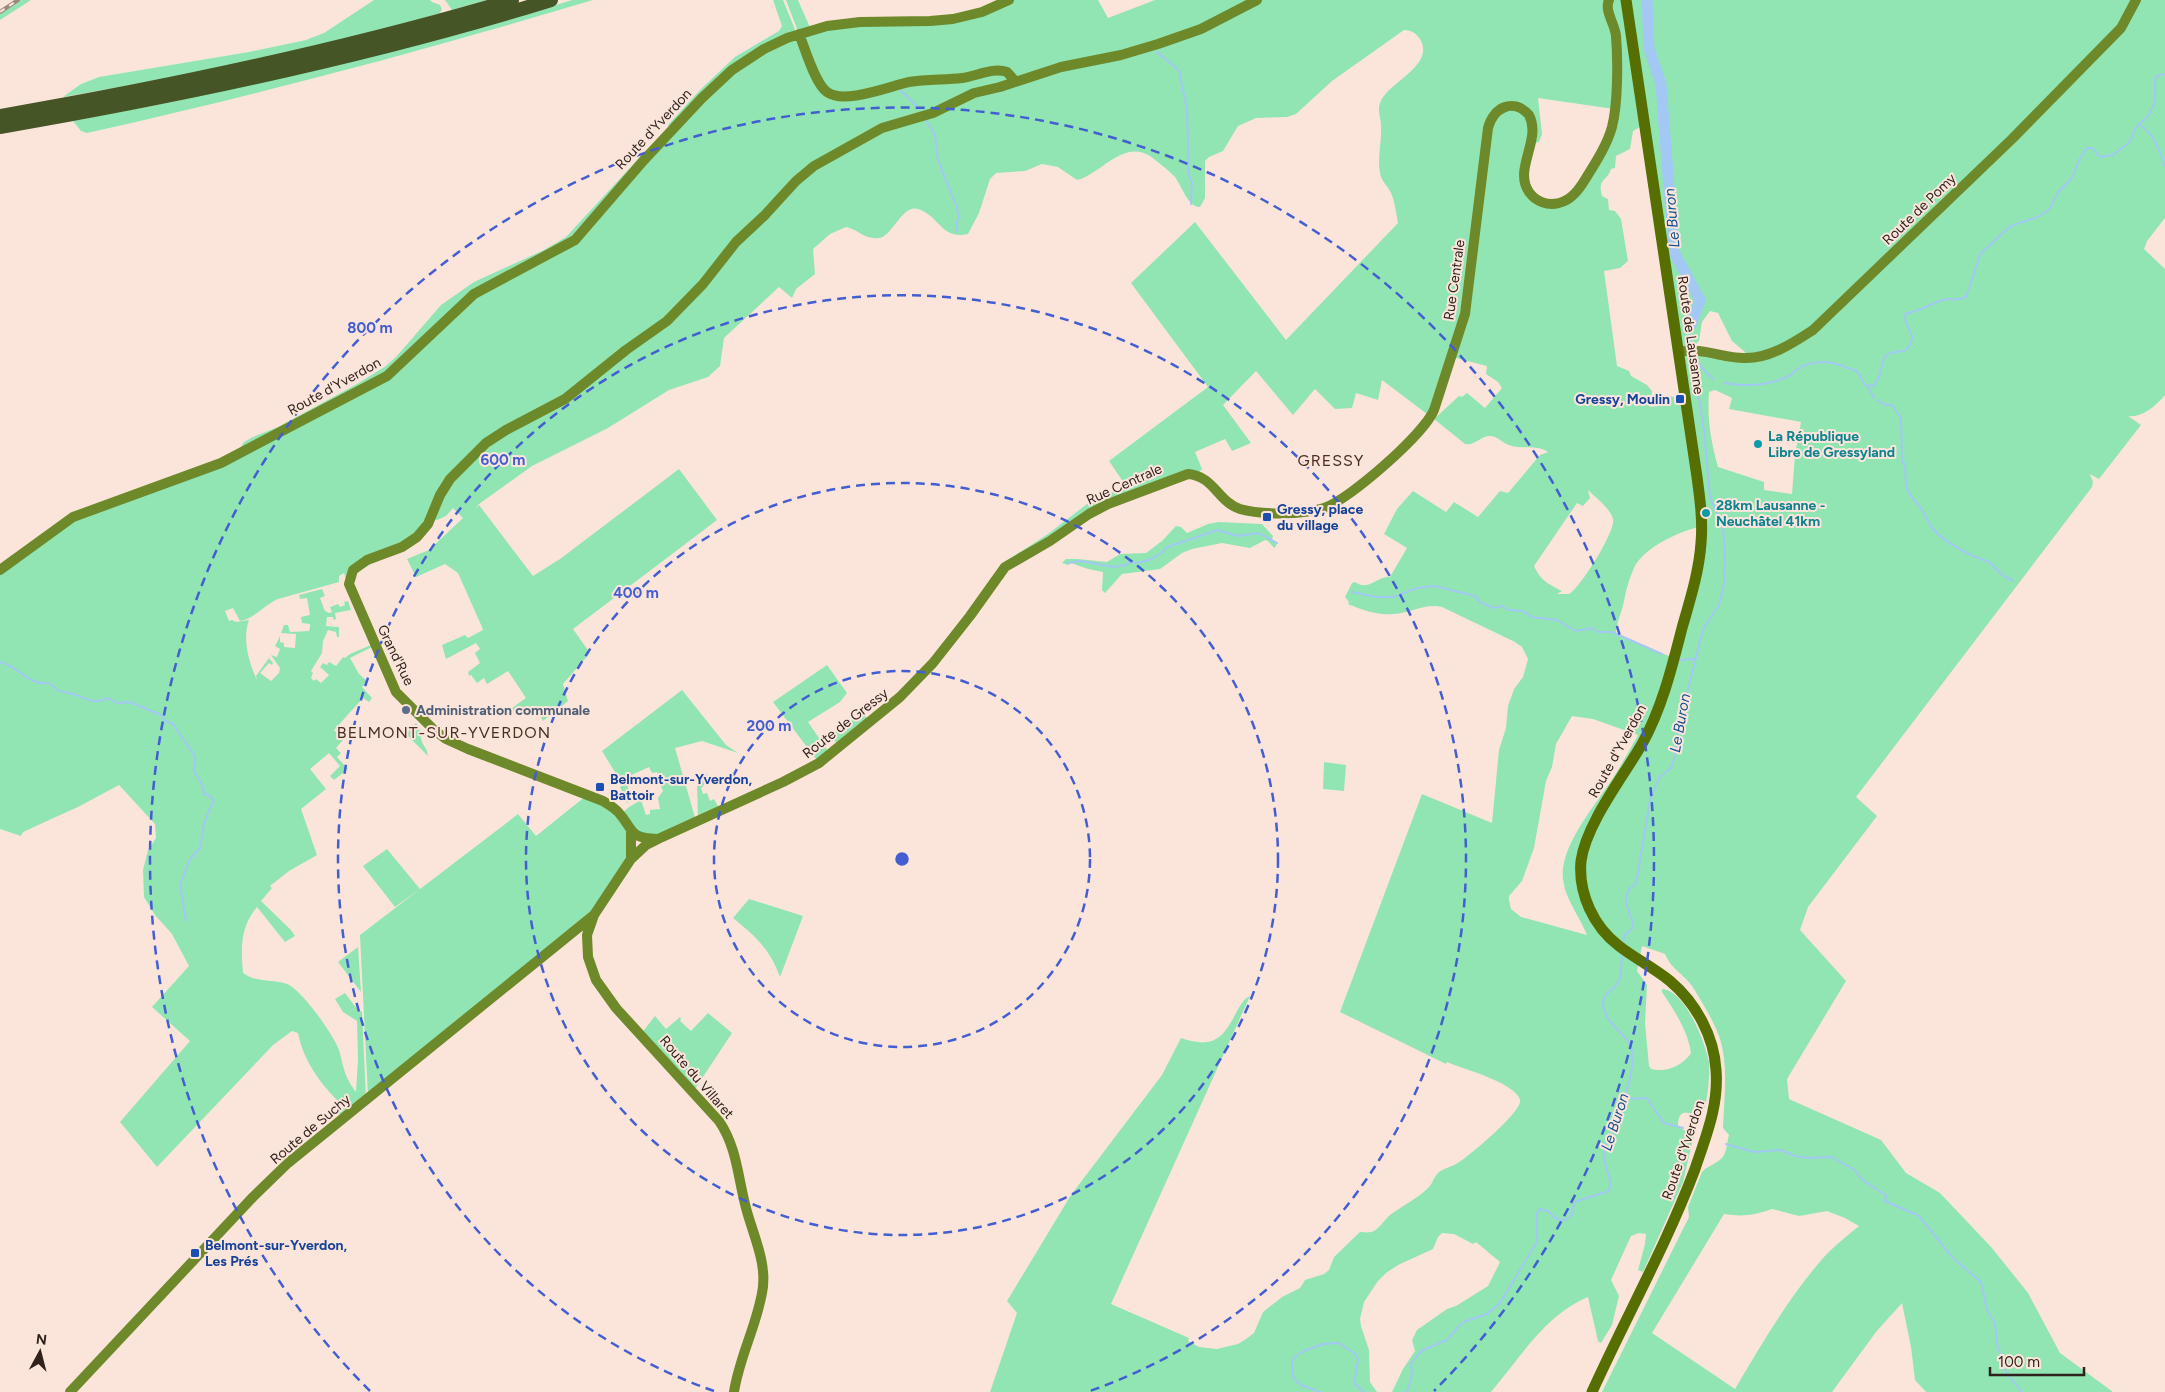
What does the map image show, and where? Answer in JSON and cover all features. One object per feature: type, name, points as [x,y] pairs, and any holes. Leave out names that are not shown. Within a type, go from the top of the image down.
[{"type":"highway","points":[[0,127],[301,56],[512,0]]},
{"type":"highway","points":[[0,116],[105,103],[313,65],[423,37],[551,0]]},
{"type":"main road","name":"Route de Lausanne","points":[[1626,0],[1682,351],[1702,526],[1698,561],[1678,644]]},
{"type":"main road","name":"Route d'Yverdon","points":[[1592,1392],[1682,1202],[1709,1128],[1716,1091],[1716,1062],[1710,1039],[1695,1009],[1671,982],[1618,946],[1602,929],[1588,907],[1581,875],[1583,853],[1596,820],[1642,744],[1654,720],[1668,681],[1678,644]]},
{"type":"street","name":"Route d'Yverdon","points":[[0,570],[73,517],[221,463],[387,376],[474,294],[575,240],[644,160],[722,79],[764,49],[799,34],[849,23],[954,18],[982,12],[1009,0]]},
{"type":"street","name":"Grand'Rue","points":[[631,833],[619,813],[603,800],[484,756],[446,739],[434,730],[396,692],[349,584],[350,575],[355,566],[402,547],[417,537],[428,524],[445,486],[491,439],[566,399],[626,350],[667,321],[703,284],[736,242],[765,215],[796,181],[814,166],[891,125],[933,113],[974,93],[1061,68],[1121,55],[1158,44],[1210,25],[1257,0]]},
{"type":"street","name":"Rue Centrale","points":[[1031,552],[1108,504],[1188,474],[1201,476],[1229,502],[1242,509],[1294,513],[1322,509],[1333,504],[1364,481],[1402,448],[1431,417],[1462,325],[1489,122],[1494,113],[1504,107],[1515,107],[1525,111],[1532,120],[1533,131],[1525,172],[1525,183],[1529,191],[1537,200],[1553,204],[1563,202],[1573,195],[1603,147],[1613,120],[1616,38],[1608,8],[1609,0]]},
{"type":"street","name":"Route de Pomy","points":[[1682,351],[1698,350],[1743,358],[1754,358],[1787,345],[1812,330],[2032,118],[2121,28],[2136,0]]},
{"type":"street","points":[[799,34],[820,83],[826,92],[836,96],[866,93],[908,82],[963,78],[1001,70],[1010,74],[1016,82]]},
{"type":"street","name":"Route de Gressy","points":[[631,859],[646,846],[658,839],[783,782],[819,763],[840,747],[900,698],[939,656],[1005,567],[1031,552]]},
{"type":"street","points":[[631,859],[631,833],[646,838],[658,839]]},
{"type":"street","name":"Route du Villaret","points":[[631,859],[594,915],[587,935],[588,957],[596,980],[616,1008],[719,1121],[727,1133],[737,1159],[743,1196],[764,1275],[762,1293],[741,1360],[734,1392]]},
{"type":"street","name":"Route de Suchy","points":[[70,1392],[246,1204],[288,1163],[594,915]]},
{"type":"green space","points":[[21,0],[31,0],[0,20],[0,14]]},
{"type":"green space","points":[[374,0],[430,0],[440,5],[442,9],[440,13],[300,50],[206,71],[63,97],[81,84],[99,77],[249,52],[306,40],[324,33]]},
{"type":"green space","points":[[445,0],[487,0],[452,10]]},
{"type":"green space","points":[[572,0],[593,0],[341,71],[87,133],[81,131],[73,121],[172,102],[540,10]]},
{"type":"green space","points":[[773,0],[783,0],[796,32],[773,42],[672,124],[667,126],[700,90],[735,57],[779,31],[782,26]]},
{"type":"green space","points":[[786,0],[798,0],[811,30],[930,21],[1009,0],[1098,0],[1108,18],[1155,0],[2165,0],[2165,218],[2147,241],[2144,249],[2165,269],[2165,395],[2143,413],[2128,416],[2141,425],[2099,479],[2090,474],[2093,482],[2092,487],[1856,797],[1877,816],[1808,907],[1800,930],[1846,981],[1787,1079],[1789,1099],[1881,1140],[1906,1173],[1940,1193],[1992,1248],[2028,1293],[2060,1353],[2113,1392],[1926,1392],[1915,1380],[1911,1347],[1902,1303],[1876,1332],[1832,1392],[1602,1392],[1689,1217],[1688,1207],[1702,1172],[1722,1158],[1726,1151],[1729,1135],[1723,1128],[1724,1058],[1714,1024],[1690,984],[1672,965],[1665,954],[1642,946],[1637,971],[1647,985],[1645,1023],[1649,1066],[1651,1069],[1656,1070],[1668,1069],[1679,1065],[1691,1053],[1684,1029],[1662,989],[1678,998],[1693,1018],[1709,1062],[1708,1087],[1703,1112],[1683,1113],[1680,1115],[1678,1127],[1694,1135],[1683,1182],[1643,1272],[1638,1270],[1646,1234],[1639,1233],[1631,1236],[1611,1280],[1619,1296],[1612,1325],[1601,1343],[1598,1341],[1588,1297],[1559,1314],[1546,1326],[1491,1392],[1392,1392],[1403,1369],[1415,1351],[1412,1340],[1417,1330],[1447,1309],[1456,1306],[1488,1286],[1500,1262],[1476,1242],[1473,1244],[1454,1234],[1442,1233],[1438,1237],[1433,1249],[1398,1265],[1386,1273],[1378,1281],[1364,1302],[1360,1319],[1361,1326],[1369,1350],[1370,1382],[1377,1392],[990,1392],[1017,1313],[1007,1301],[1071,1195],[1162,1075],[1181,1038],[1201,1042],[1209,1042],[1216,1039],[1227,1029],[1241,1004],[1248,997],[1250,996],[1111,1304],[1189,1338],[1188,1341],[1199,1347],[1217,1349],[1238,1344],[1254,1333],[1263,1312],[1282,1297],[1300,1288],[1305,1280],[1324,1274],[1329,1270],[1334,1257],[1360,1232],[1374,1231],[1390,1215],[1421,1194],[1430,1186],[1438,1173],[1458,1163],[1473,1152],[1505,1123],[1519,1106],[1520,1100],[1516,1094],[1499,1082],[1447,1062],[1446,1064],[1340,1012],[1422,794],[1492,823],[1499,750],[1506,728],[1508,706],[1514,689],[1523,677],[1528,659],[1522,647],[1442,607],[1428,606],[1398,613],[1384,614],[1370,612],[1348,604],[1349,602],[1345,597],[1352,583],[1369,585],[1385,577],[1390,577],[1407,548],[1384,534],[1397,509],[1413,491],[1446,512],[1454,502],[1478,517],[1500,491],[1508,493],[1540,455],[1548,452],[1539,448],[1514,446],[1491,436],[1465,444],[1434,419],[1459,396],[1462,397],[1467,393],[1485,408],[1502,388],[1498,382],[1486,374],[1487,366],[1452,357],[1431,417],[1382,380],[1378,400],[1356,393],[1352,408],[1335,409],[1315,389],[1293,415],[1256,371],[1223,405],[1251,443],[1232,451],[1225,439],[1195,452],[1202,469],[1199,472],[1132,494],[1003,570],[1000,565],[1048,534],[1091,501],[1126,486],[1109,461],[1208,387],[1131,283],[1195,222],[1286,340],[1398,223],[1390,190],[1380,173],[1381,123],[1379,109],[1384,95],[1416,66],[1421,57],[1423,49],[1420,39],[1413,32],[1407,30],[1404,30],[1332,81],[1296,114],[1287,117],[1256,118],[1238,126],[1223,151],[1209,157],[1205,161],[1205,198],[1200,207],[1195,206],[1188,200],[1174,176],[1159,163],[1150,156],[1140,152],[1131,152],[1112,159],[1086,177],[1077,180],[1058,167],[1042,164],[1025,171],[996,173],[990,179],[979,213],[968,234],[952,234],[925,212],[912,209],[902,215],[889,232],[879,238],[865,236],[846,227],[830,234],[813,249],[815,274],[796,289],[792,298],[779,287],[724,338],[720,366],[708,377],[669,390],[608,428],[532,466],[479,504],[475,508],[479,505],[533,576],[560,559],[679,469],[717,520],[573,629],[590,653],[563,684],[568,701],[543,721],[540,715],[536,717],[528,707],[516,714],[512,708],[526,698],[508,671],[487,684],[484,678],[477,683],[471,675],[469,676],[468,672],[480,663],[475,653],[480,649],[476,643],[446,659],[442,645],[465,635],[468,638],[483,630],[482,627],[458,573],[445,564],[416,577],[407,559],[429,550],[463,518],[453,508],[446,516],[437,520],[431,518],[412,539],[346,579],[344,573],[339,576],[339,582],[278,599],[245,620],[240,621],[233,608],[225,611],[229,621],[236,622],[249,620],[246,635],[247,651],[257,680],[256,676],[269,658],[273,663],[272,665],[269,663],[260,673],[271,681],[279,673],[280,668],[271,655],[277,657],[280,649],[275,646],[280,636],[280,642],[284,643],[284,647],[295,648],[296,634],[281,633],[284,625],[288,625],[290,632],[309,631],[310,624],[302,623],[301,617],[310,615],[307,598],[300,599],[299,595],[322,589],[325,596],[320,598],[325,611],[332,612],[330,607],[338,604],[340,607],[345,605],[344,602],[348,601],[351,610],[335,613],[336,619],[334,620],[333,617],[327,617],[326,626],[339,627],[339,637],[337,637],[336,632],[328,630],[323,641],[322,653],[311,671],[313,673],[311,678],[314,681],[316,679],[321,683],[329,675],[320,667],[323,663],[327,665],[329,662],[336,666],[343,657],[345,658],[371,645],[372,647],[350,658],[359,674],[367,681],[362,687],[372,698],[369,702],[363,698],[334,730],[343,740],[336,748],[341,753],[337,757],[348,769],[334,780],[330,776],[340,766],[329,753],[310,769],[326,789],[301,809],[317,855],[289,871],[270,886],[272,888],[261,901],[295,936],[285,942],[257,907],[247,922],[243,938],[242,955],[243,973],[259,980],[287,984],[308,1003],[336,1043],[343,1067],[356,1092],[358,1060],[357,1021],[343,1012],[335,999],[345,993],[357,1009],[362,1012],[366,1098],[344,1113],[337,1115],[337,1100],[313,1070],[300,1043],[298,1033],[292,1031],[273,1045],[157,1167],[120,1122],[190,1041],[152,1007],[189,966],[172,934],[155,915],[144,897],[143,870],[148,850],[156,838],[155,824],[119,785],[80,806],[23,832],[21,836],[0,829],[0,574],[74,518],[222,464],[388,377],[475,294],[576,241],[722,79],[799,34]],"holes":[[[1538,98],[1614,109],[1596,160],[1563,202],[1533,196],[1525,172],[1531,144],[1539,142],[1542,134]],[[1645,124],[1685,398],[1665,396],[1667,405],[1650,407],[1652,391],[1647,385],[1631,376],[1629,371],[1617,366],[1604,271],[1620,268],[1628,261],[1621,219],[1615,211],[1609,210],[1608,199],[1602,196],[1601,186],[1611,169],[1615,168],[1616,156],[1630,149],[1633,131]],[[1710,311],[1718,313],[1732,341],[1745,352],[1743,358],[1689,350],[1686,342],[1696,344],[1699,341],[1702,322]],[[1715,390],[1732,398],[1729,409],[1801,422],[1795,455],[1792,494],[1764,490],[1764,482],[1718,467],[1713,449],[1709,392]],[[1588,490],[1609,511],[1613,519],[1612,525],[1609,535],[1596,559],[1574,590],[1569,594],[1557,594],[1562,591],[1545,581],[1534,566],[1577,503],[1583,506],[1590,498]],[[1702,526],[1674,658],[1616,635],[1616,630],[1629,580],[1639,560],[1654,547],[1684,532]],[[1572,716],[1593,719],[1638,735],[1613,778],[1580,826],[1567,853],[1563,867],[1564,886],[1587,935],[1521,917],[1511,909],[1509,900],[1509,896],[1522,881],[1534,848],[1546,781],[1552,767],[1556,744]],[[1772,1209],[1799,1216],[1827,1211],[1859,1226],[1828,1253],[1811,1272],[1788,1304],[1735,1389],[1652,1333],[1724,1214],[1749,1215]]]},
{"type":"green space","points":[[651,145],[575,239],[473,292],[387,375],[240,449],[244,442],[278,427],[386,366],[441,305],[474,282],[544,250],[566,237]]},
{"type":"green space","points":[[1219,522],[1262,524],[1273,536],[1272,540],[1277,543],[1276,546],[1274,548],[1265,540],[1250,548],[1222,543],[1192,549],[1182,553],[1160,569],[1122,574],[1105,593],[1102,590],[1103,572],[1071,563],[1068,565],[1062,563],[1066,559],[1107,562],[1120,554],[1146,553],[1162,541],[1176,526],[1181,527],[1187,533],[1208,524]]},
{"type":"green space","points":[[827,665],[847,693],[840,702],[808,722],[830,754],[819,763],[773,702]]},
{"type":"green space","points":[[682,690],[726,745],[738,753],[702,741],[675,748],[696,821],[658,837],[632,832],[621,814],[641,800],[646,815],[650,814],[650,810],[660,809],[658,798],[663,791],[661,782],[657,772],[652,773],[649,767],[625,778],[630,794],[636,793],[637,797],[627,803],[620,787],[623,785],[602,751]]},
{"type":"green space","points":[[853,709],[860,709],[870,722],[839,747],[831,735],[858,716]]},
{"type":"green space","points":[[416,723],[427,750],[428,756],[406,734]]},
{"type":"green space","points":[[1324,762],[1346,765],[1344,791],[1323,789]]},
{"type":"green space","points":[[707,774],[708,781],[701,788],[703,794],[707,793],[710,801],[714,799],[720,810],[698,820],[697,782]]},
{"type":"green space","points":[[586,796],[618,814],[629,833],[629,858],[592,914],[368,1096],[360,935],[518,814],[536,836]]},
{"type":"green space","points":[[387,849],[420,889],[395,907],[363,866]]},
{"type":"green space","points":[[749,899],[803,916],[780,977],[767,951],[733,918]]},
{"type":"green space","points":[[358,947],[361,992],[338,962]]},
{"type":"green space","points":[[708,1013],[732,1033],[693,1092],[641,1034],[655,1016],[666,1029],[680,1017],[680,1021],[691,1031]]},
{"type":"waterway","name":"Le Buron","points":[[1647,0],[1649,48],[1661,84],[1674,252],[1700,300],[1691,325]]},
{"type":"waterway","points":[[1157,52],[1179,70],[1187,110],[1189,176],[1192,182],[1191,204]]},
{"type":"waterway","points":[[1724,383],[1741,385],[1765,384],[1790,375],[1803,366],[1828,362],[1857,371],[1865,385],[1873,386],[1878,379],[1884,358],[1888,354],[1904,351],[1912,341],[1905,314],[1942,300],[1966,297],[1980,255],[1984,250],[2011,226],[2037,217],[2049,210],[2059,191],[2072,178],[2080,158],[2087,148],[2093,148],[2100,157],[2113,155],[2130,142],[2136,127],[2148,116],[2155,103],[2155,79],[2157,76],[2165,74]]},
{"type":"waterway","points":[[900,90],[918,109]]},
{"type":"waterway","points":[[926,121],[935,134],[938,160],[957,208],[959,217],[956,226],[957,231]]},
{"type":"waterway","points":[[2140,125],[2153,138],[2165,166]]},
{"type":"waterway","name":"Le Buron","points":[[1691,325],[1689,335],[1691,347]]},
{"type":"waterway","name":"Le Buron","points":[[1623,945],[1624,936],[1633,928],[1626,900],[1630,888],[1636,884],[1650,801],[1659,778],[1673,764],[1677,744],[1678,717],[1686,698],[1705,626],[1719,605],[1724,584],[1725,553],[1723,528],[1710,497],[1704,430],[1692,354]]},
{"type":"waterway","points":[[1692,357],[1713,379]]},
{"type":"waterway","points":[[1868,387],[1874,398]]},
{"type":"waterway","points":[[1878,400],[1885,405],[1892,405],[1901,418],[1902,462],[1905,465],[1909,494],[1920,506],[1932,528],[1950,543],[1965,552],[1989,562],[2013,581]]},
{"type":"waterway","points":[[1068,563],[1081,561],[1114,567],[1126,565],[1129,562],[1134,563],[1155,557],[1167,547],[1218,530],[1238,536],[1259,533],[1277,543]]},
{"type":"waterway","points":[[1352,592],[1376,597],[1394,597],[1417,588],[1435,586],[1475,596],[1480,602],[1493,608],[1502,606],[1509,610],[1523,611],[1532,617],[1557,620],[1576,631],[1592,628],[1598,632],[1612,632],[1662,654]]},
{"type":"waterway","points":[[1681,660],[1694,659]]},
{"type":"waterway","points":[[0,662],[12,667],[35,682],[49,683],[60,691],[94,701],[108,698],[117,703],[130,702],[161,715],[165,721],[173,724],[195,756],[194,771],[203,787],[204,794],[210,796],[214,802],[204,823],[200,848],[190,859],[180,884],[186,921]]},
{"type":"waterway","name":"Le Buron","points":[[1407,1392],[1412,1374],[1411,1364],[1423,1350],[1447,1340],[1460,1325],[1487,1314],[1500,1303],[1537,1242],[1537,1213],[1540,1209],[1548,1211],[1554,1217],[1563,1221],[1572,1215],[1574,1203],[1577,1201],[1609,1191],[1610,1180],[1604,1155],[1607,1143],[1618,1123],[1621,1104],[1630,1079],[1632,1053],[1631,1046],[1605,1013],[1603,1001],[1619,981],[1622,955]]},
{"type":"waterway","points":[[1626,1097],[1635,1099],[1647,1098],[1664,1123],[1683,1128]]},
{"type":"waterway","points":[[1726,1144],[1754,1152],[1781,1150],[1795,1156],[1808,1158],[1832,1157],[1855,1170],[1861,1179],[1886,1195],[1885,1201],[1919,1216],[1953,1258],[1981,1282],[1987,1310],[1995,1323],[1997,1344],[2006,1372],[2022,1392]]},
{"type":"waterway","name":"Le Buron","points":[[1320,1392],[1301,1385],[1296,1381],[1293,1376],[1292,1362],[1294,1357],[1304,1351],[1323,1344],[1339,1343],[1356,1354],[1358,1360],[1354,1383],[1364,1392]]},
{"type":"railway","points":[[0,12],[18,0]]},
{"type":"place","name":"Gressy, Moulin","points":[[1680,399]]},
{"type":"place","name":"La République Libre de Gressyland","points":[[1758,444]]},
{"type":"place","name":"28km Lausanne - Neuchâtel 41km","points":[[1706,513]]},
{"type":"place","name":"Gressy, place du village","points":[[1267,517]]},
{"type":"place","name":"Administration communale","points":[[406,710]]},
{"type":"place","name":"Belmont-sur-Yverdon, Battoir","points":[[600,787]]},
{"type":"place","name":"Belmont-sur-Yverdon, Les Prés","points":[[195,1253]]},
{"type":"district","name":"GRESSY","points":[[1331,460]]},
{"type":"district","name":"BELMONT-SUR-YVERDON","points":[[444,732]]}]
